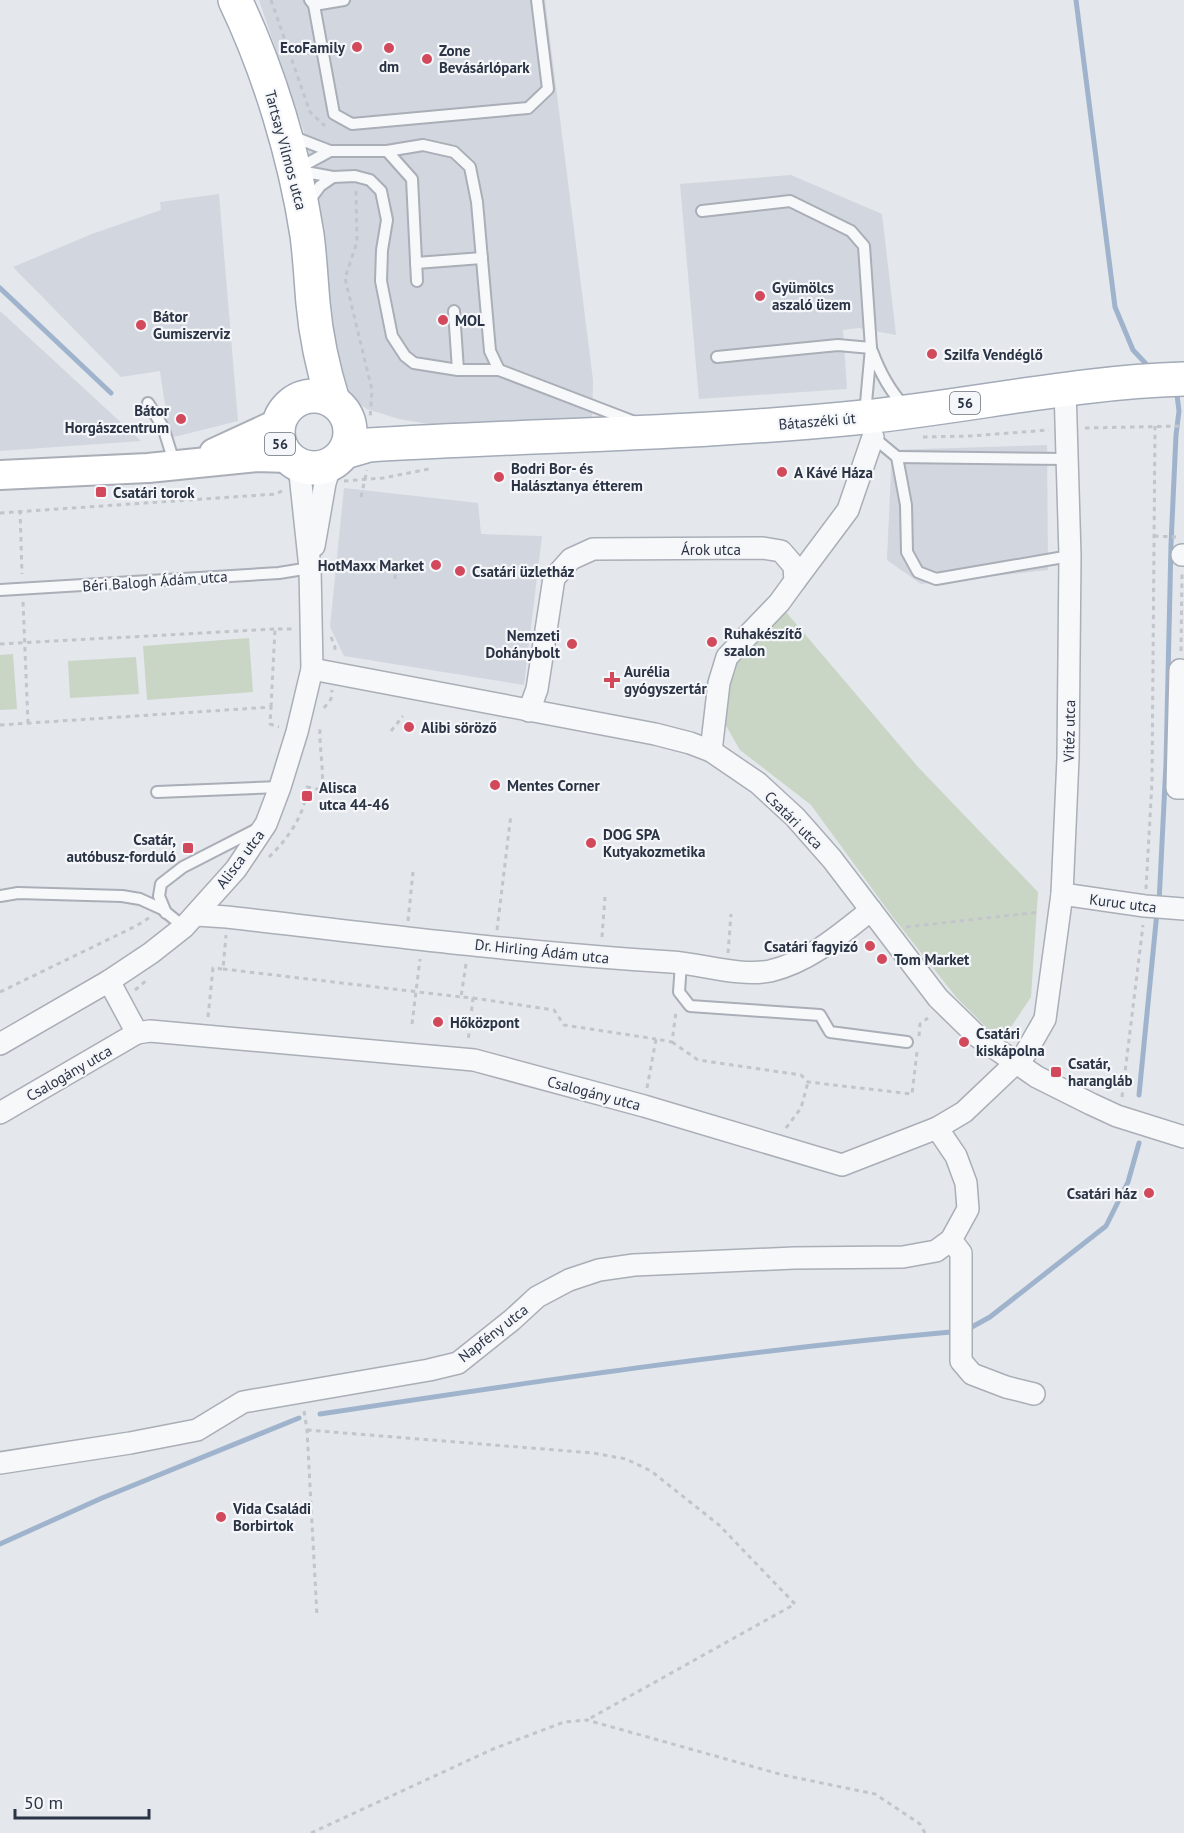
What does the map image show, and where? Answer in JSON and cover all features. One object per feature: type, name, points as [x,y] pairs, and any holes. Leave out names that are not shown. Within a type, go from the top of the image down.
[{"type":"main road","name":"Tartsay Vilmos utca","points":[[235,0],[258,53],[294,170],[309,254],[313,306]]},
{"type":"main road","points":[[313,306],[331,449]]},
{"type":"main road","points":[[285,414],[304,366],[313,306]]},
{"type":"main road","name":"Bátaszéki út","points":[[331,449],[448,440],[913,424],[1065,388],[1140,380],[1184,379]]},
{"type":"main road","name":"56","points":[[319,396],[331,449],[279,442],[285,414],[297,400],[319,396]]},
{"type":"street","name":"Vitéz utca","points":[[1016,1064],[1031,1045],[1045,1019],[1061,902],[1069,737],[1070,556],[1065,388]]},
{"type":"street","points":[[175,465],[227,448],[285,414]]},
{"type":"street","points":[[711,752],[719,683],[727,657],[779,603],[848,510],[869,427]]},
{"type":"street","points":[[0,475],[175,465],[331,449]]},
{"type":"street","name":"Alisca utca","points":[[0,1044],[109,981],[151,953],[189,921],[236,869],[267,824],[297,732],[312,669],[310,568],[331,449]]},
{"type":"street","name":"Árok utca","points":[[529,711],[537,689],[554,578],[571,559],[593,549],[763,548],[781,551],[787,556],[794,566],[795,581]]},
{"type":"street","name":"Csatári utca","points":[[312,669],[655,734],[690,743],[711,752],[758,783],[795,817],[832,859],[938,998],[977,1036],[1037,1077],[1117,1116],[1184,1137]]},
{"type":"street","points":[[1180,670],[1177,788],[1184,788]]},
{"type":"street","name":"Kuruc utca","points":[[1061,902],[1179,909]]},
{"type":"street","name":"Dr. Hirling Ádám utca","points":[[189,921],[227,917],[600,958],[681,963],[744,972],[768,971],[788,966],[829,944],[871,910]]},
{"type":"street","points":[[109,981],[137,1034]]},
{"type":"street","name":"Csalogány utca","points":[[0,1113],[137,1034],[150,1031],[474,1060],[644,1106],[842,1165],[937,1128],[964,1112],[1016,1064]]},
{"type":"street","points":[[937,1128],[956,1156],[966,1183],[968,1209],[951,1240],[961,1253],[961,1361],[972,1374],[1006,1387],[1034,1394]]},
{"type":"street","name":"Napfény utca","points":[[0,1463],[197,1430],[243,1402],[429,1370],[458,1362],[512,1320],[537,1297],[569,1280],[598,1270],[657,1264],[794,1258],[903,1257],[936,1251],[951,1240]]},
{"type":"lane","points":[[344,0],[312,2],[334,114],[352,124],[528,108],[548,89],[537,0]]},
{"type":"lane","points":[[280,122],[299,139],[330,151],[387,151],[423,146],[454,152],[470,167],[477,202],[490,351],[499,370]]},
{"type":"lane","points":[[294,170],[330,151]]},
{"type":"lane","points":[[387,151],[411,179],[417,281]]},
{"type":"lane","points":[[294,170],[333,177],[355,176],[370,180],[381,191],[387,220],[382,250],[381,281],[392,336],[405,356],[414,363],[458,370],[499,370],[659,431]]},
{"type":"lane","points":[[303,212],[320,186],[333,177]]},
{"type":"lane","points":[[702,211],[790,201],[851,231],[864,246],[871,348],[869,427],[897,458],[906,505],[907,552],[918,572],[936,579],[1070,556]]},
{"type":"lane","points":[[416,263],[482,258]]},
{"type":"lane","points":[[454,311],[458,370]]},
{"type":"lane","points":[[717,357],[838,345],[871,348]]},
{"type":"lane","points":[[871,348],[880,372],[913,424]]},
{"type":"lane","points":[[148,403],[163,427],[175,465]]},
{"type":"lane","points":[[897,458],[1067,459]]},
{"type":"lane","name":"Béri Balogh Ádám utca","points":[[0,590],[279,573],[310,568]]},
{"type":"lane","points":[[157,792],[280,787]]},
{"type":"lane","points":[[164,911],[159,896],[161,884],[183,867],[267,824]]},
{"type":"lane","points":[[0,896],[18,894],[122,896],[140,899],[189,921]]},
{"type":"lane","points":[[681,963],[679,992],[690,1006],[820,1015],[830,1032],[907,1042]]},
{"type":"path","points":[[271,0],[310,112],[324,126],[348,135],[351,150]]},
{"type":"path","points":[[0,513],[276,494],[331,449],[372,390],[345,278],[357,242],[355,176]]},
{"type":"path","points":[[913,424],[970,436],[1068,429],[1184,426]]},
{"type":"path","points":[[1117,1116],[1122,1094],[1144,906],[1152,782],[1155,426]]},
{"type":"path","points":[[331,449],[366,480]]},
{"type":"path","points":[[331,449],[366,480],[432,468]]},
{"type":"path","points":[[361,498],[366,480]]},
{"type":"path","points":[[20,510],[28,723]]},
{"type":"path","points":[[1154,536],[1183,549],[1180,670]]},
{"type":"path","points":[[395,579],[396,564]]},
{"type":"path","points":[[0,644],[311,628]]},
{"type":"path","points":[[275,629],[270,724],[297,732]]},
{"type":"path","points":[[0,725],[271,707]]},
{"type":"path","points":[[391,731],[403,716]]},
{"type":"path","points":[[495,947],[511,814]]},
{"type":"path","points":[[412,1024],[416,992],[413,872]]},
{"type":"path","points":[[600,958],[605,897]]},
{"type":"path","points":[[886,929],[1061,902]]},
{"type":"path","points":[[0,992],[164,911]]},
{"type":"path","points":[[726,969],[731,914]]},
{"type":"path","points":[[223,969],[226,934]]},
{"type":"path","points":[[461,997],[469,944]]},
{"type":"path","points":[[210,1000],[213,968],[473,998],[554,1010],[564,1025],[672,1042],[698,1060],[801,1075],[808,1082],[912,1094],[920,1024],[928,1018]]},
{"type":"path","points":[[672,1042],[679,992]]},
{"type":"path","points":[[469,1030],[473,998]]},
{"type":"path","points":[[644,1106],[656,1039]]},
{"type":"path","points":[[775,1144],[801,1108],[808,1082]]},
{"type":"path","points":[[302,1391],[307,1430],[317,1616]]},
{"type":"path","points":[[307,1430],[593,1453],[626,1459],[651,1471],[719,1525],[795,1604],[587,1720]]},
{"type":"path","points":[[311,1833],[493,1749],[564,1722],[587,1720],[783,1775],[875,1794],[920,1824],[925,1833]]},
{"type":"shaded area","points":[[259,0],[545,0],[593,380],[592,420],[481,427],[428,424],[399,419],[367,409],[345,395],[332,362],[332,314],[319,203],[304,132]]},
{"type":"shaded area","points":[[791,175],[882,214],[896,335],[858,328],[843,330],[847,389],[699,399],[680,184]]},
{"type":"shaded area","points":[[219,194],[238,421],[170,438],[160,371],[121,377],[13,267],[92,234],[161,210],[160,202]]},
{"type":"shaded area","points":[[0,311],[141,441],[0,451]]},
{"type":"shaded area","points":[[1047,445],[1048,570],[921,584],[887,560],[892,450]]},
{"type":"shaded area","points":[[344,488],[478,503],[481,534],[542,536],[524,685],[344,656],[330,627]]},
{"type":"green space","points":[[786,612],[918,767],[1038,892],[1031,997],[1001,1042],[956,997],[892,916],[811,805],[740,750],[721,717],[737,658]]},
{"type":"green space","points":[[249,638],[253,692],[147,700],[143,646]]},
{"type":"green space","points":[[13,654],[17,709],[0,710],[0,655]]},
{"type":"green space","points":[[136,657],[139,694],[70,698],[68,661]]},
{"type":"waterway","points":[[1076,0],[1115,307],[1133,350],[1149,367]]},
{"type":"waterway","points":[[0,288],[111,393]]},
{"type":"waterway","points":[[1159,903],[1166,763],[1171,544],[1179,411],[1177,395]]},
{"type":"waterway","points":[[1139,1095],[1157,912]]},
{"type":"waterway","points":[[970,1328],[990,1317],[1106,1226],[1128,1182],[1139,1143]]},
{"type":"waterway","points":[[320,1414],[714,1358],[951,1332]]},
{"type":"waterway","points":[[0,1544],[102,1498],[299,1418]]},
{"type":"place","name":"EcoFamily","points":[[357,47]]},
{"type":"place","name":"dm","points":[[389,48]]},
{"type":"place","name":"Zone Bevásárlópark","points":[[427,59]]},
{"type":"place","name":"Gyümölcs aszaló üzem","points":[[760,296]]},
{"type":"place","name":"MOL","points":[[443,320]]},
{"type":"place","name":"Bátor Gumiszerviz","points":[[141,325]]},
{"type":"place","name":"Szilfa Vendéglő","points":[[932,354]]},
{"type":"place","name":"Bátor Horgászcentrum","points":[[181,419]]},
{"type":"place","name":"A Kávé Háza","points":[[782,472]]},
{"type":"place","name":"Bodri Bor- és Halásztanya étterem","points":[[499,477]]},
{"type":"place","name":"Csatári torok","points":[[101,492]]},
{"type":"place","name":"HotMaxx Market","points":[[436,565]]},
{"type":"place","name":"Csatári üzletház","points":[[460,571]]},
{"type":"place","name":"Ruhakészítő szalon","points":[[712,642]]},
{"type":"place","name":"Nemzeti Dohánybolt","points":[[572,644]]},
{"type":"place","name":"Aurélia gyógyszertár","points":[[612,680]]},
{"type":"place","name":"Alibi söröző","points":[[409,727]]},
{"type":"place","name":"Mentes Corner","points":[[495,785]]},
{"type":"place","name":"Alisca utca 44-46","points":[[307,796]]},
{"type":"place","name":"DOG SPA Kutyakozmetika","points":[[591,843]]},
{"type":"place","name":"Csatár, autóbusz-forduló","points":[[188,848]]},
{"type":"place","name":"Csatári fagyizó","points":[[870,946]]},
{"type":"place","name":"Tom Market","points":[[882,959]]},
{"type":"place","name":"Hőközpont","points":[[438,1022]]},
{"type":"place","name":"Csatári kiskápolna","points":[[964,1042]]},
{"type":"place","name":"Csatár, harangláb","points":[[1056,1072]]},
{"type":"place","name":"Csatári ház","points":[[1149,1193]]},
{"type":"place","name":"Vida Családi Borbirtok","points":[[221,1517]]}]
